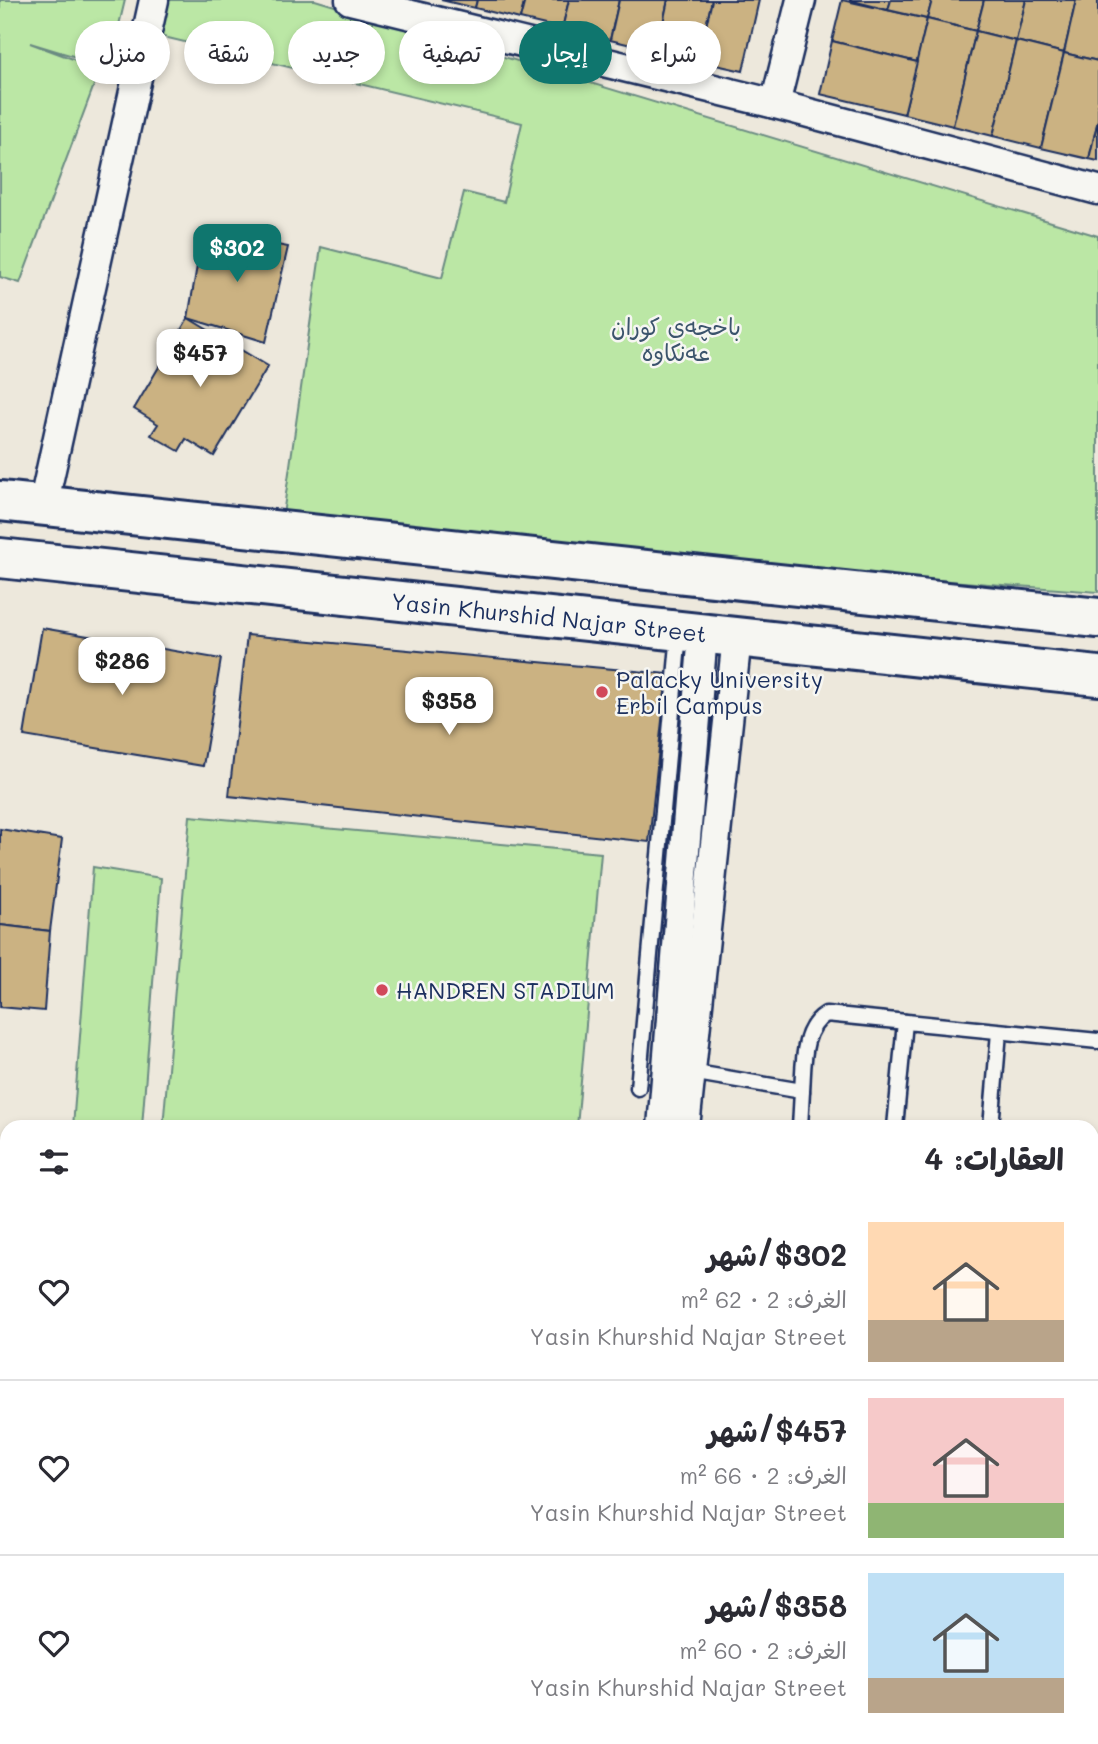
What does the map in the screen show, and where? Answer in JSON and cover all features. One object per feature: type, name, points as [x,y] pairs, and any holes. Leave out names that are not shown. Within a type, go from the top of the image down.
[{"type":"street","points":[[43,506],[154,0]]},
{"type":"street","points":[[351,0],[775,104],[1098,190]]},
{"type":"street","points":[[775,104],[801,0]]},
{"type":"street","points":[[0,501],[1098,618]]},
{"type":"street","name":"Yasin Khurshid Najar Street","points":[[0,558],[1098,676]]},
{"type":"street","points":[[686,1120],[691,1072],[706,634]]},
{"type":"street","points":[[663,1120],[706,634]]},
{"type":"lane","points":[[638,1088],[706,634]]},
{"type":"lane","points":[[800,1120],[806,1044],[814,1021],[826,1014],[1098,1041]]},
{"type":"lane","points":[[896,1120],[905,1022]]},
{"type":"lane","points":[[992,1120],[999,1032]]},
{"type":"lane","points":[[691,1072],[802,1091]]},
{"type":"green space","points":[[0,0],[125,0],[120,21],[75,21],[75,57],[30,43],[75,60],[75,84],[94,84],[20,283],[0,277]]},
{"type":"green space","name":"باخچەی کوران عەنکاوە","points":[[154,0],[315,0],[385,21],[288,21],[288,67],[274,63],[274,21],[184,21],[184,42],[170,39],[170,21],[150,21]]},
{"type":"green space","name":"باخچەی کوران عەنکاوە","points":[[385,21],[399,25],[399,84],[505,84],[505,57],[519,61],[519,84],[594,84],[1098,236],[1098,592],[722,564],[282,522],[321,247],[442,278],[464,192],[504,202],[522,123],[360,84],[385,84]]},
{"type":"green space","name":"HANDREN STADIUM","points":[[190,816],[601,853],[578,1120],[164,1120]]},
{"type":"green space","points":[[93,867],[161,878],[143,1120],[74,1120]]},
{"type":"building","points":[[441,0],[477,0],[475,8]]},
{"type":"building","points":[[477,0],[525,0],[520,19],[475,8]]},
{"type":"building","points":[[525,0],[569,0],[564,21],[520,19]]},
{"type":"building","points":[[569,0],[619,0],[612,31],[612,21],[564,21]]},
{"type":"building","points":[[619,0],[668,0],[663,21],[626,21],[626,44],[612,40]]},
{"type":"building","points":[[668,0],[712,0],[707,21],[663,21]]},
{"type":"building","points":[[712,0],[759,0],[743,71],[721,66],[721,21],[707,21]]},
{"type":"building","points":[[842,0],[927,19],[917,62],[832,41]]},
{"type":"building","points":[[849,0],[891,0],[888,10]]},
{"type":"building","points":[[891,0],[932,0],[927,19],[888,10]]},
{"type":"building","points":[[932,0],[984,0],[976,31],[927,19]]},
{"type":"building","points":[[984,0],[1026,0],[1016,41],[976,31]]},
{"type":"building","points":[[1026,0],[1076,0],[1064,53],[1016,41]]},
{"type":"building","points":[[1076,0],[1098,0],[1098,61],[1064,53]]},
{"type":"building","points":[[927,19],[976,31],[953,126],[904,114]]},
{"type":"building","points":[[976,31],[1016,41],[993,136],[953,126]]},
{"type":"building","points":[[832,41],[917,62],[904,114],[820,94]]},
{"type":"building","points":[[1016,41],[1064,53],[1041,148],[993,136]]},
{"type":"building","points":[[1064,53],[1098,61],[1098,120],[1089,159],[1041,148]]},
{"type":"building","points":[[1098,120],[1098,161],[1089,159]]},
{"type":"building","points":[[203,231],[288,247],[266,342],[188,318]]},
{"type":"building","points":[[188,318],[268,366],[214,456],[186,439],[179,451],[151,435],[158,424],[134,409]]},
{"type":"building","points":[[42,628],[221,659],[203,766],[24,736]]},
{"type":"building","points":[[247,635],[667,674],[649,842],[229,796]]},
{"type":"building","points":[[0,829],[62,839],[50,931],[0,925]]},
{"type":"building","points":[[0,925],[50,931],[44,1011],[0,1007]]},
{"type":"place","name":"Palacky University Erbil Campus","points":[[602,692]]},
{"type":"place","name":"HANDREN STADIUM","points":[[382,990]]}]
